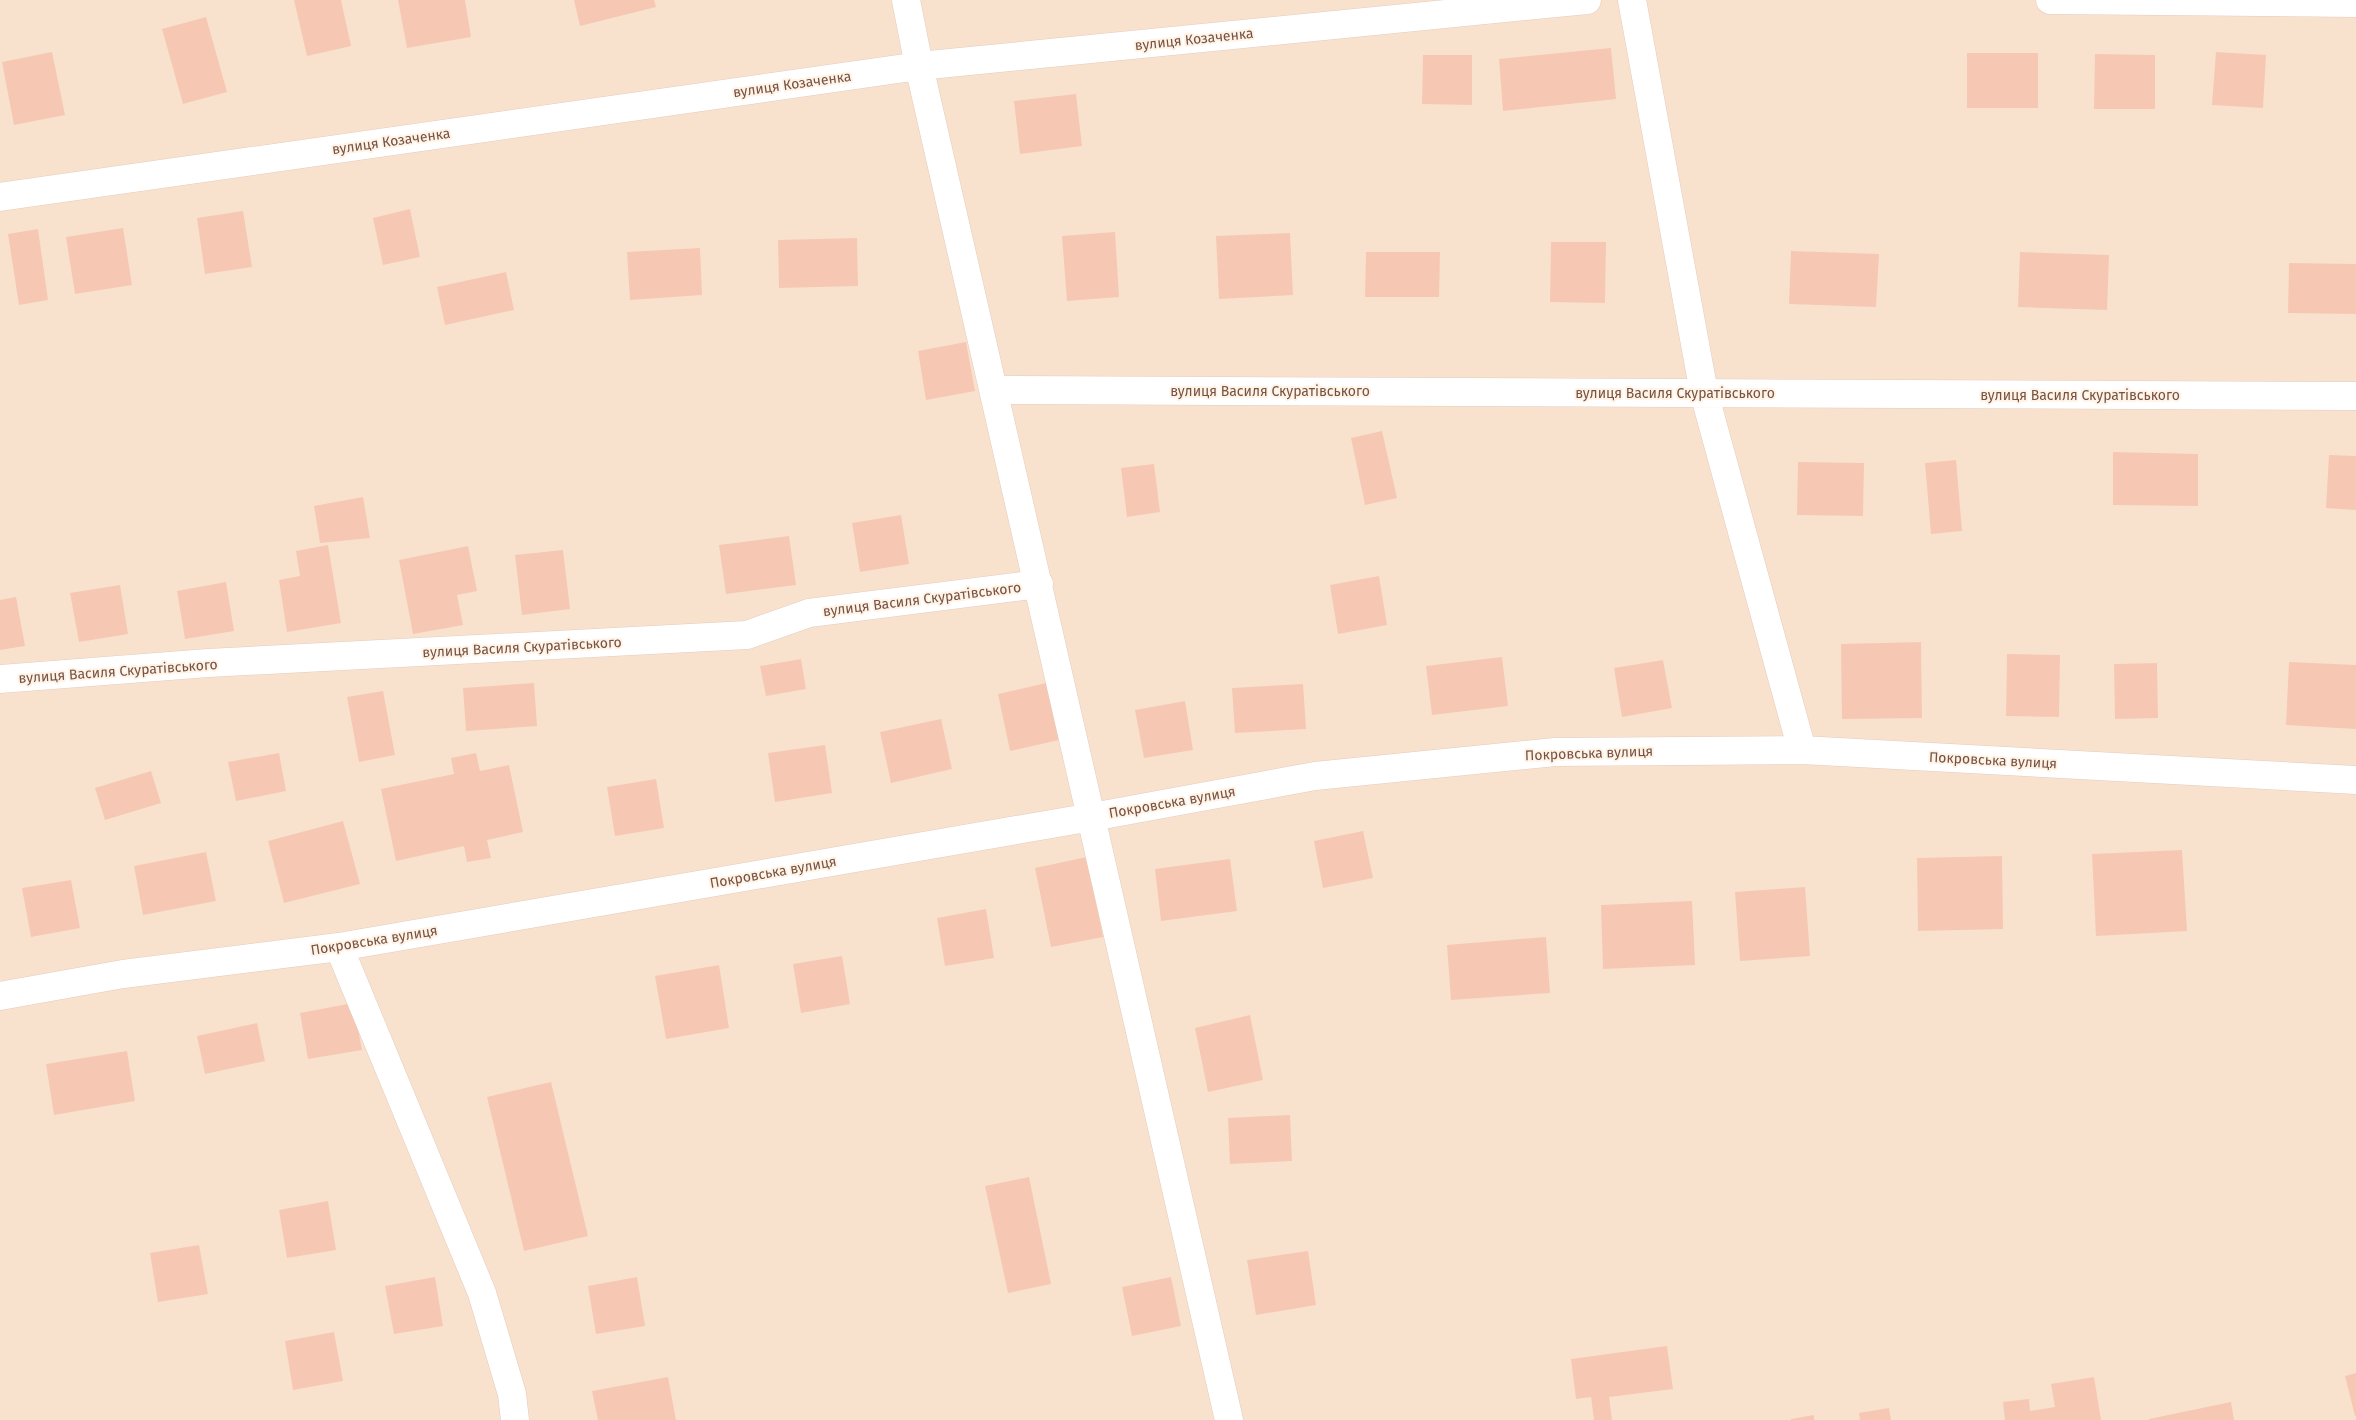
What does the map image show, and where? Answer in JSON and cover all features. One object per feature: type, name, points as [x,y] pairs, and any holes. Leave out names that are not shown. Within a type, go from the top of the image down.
[{"type":"street","points":[[906,0],[919,66],[1229,1420]]},
{"type":"street","name":"вулиця Козаченка","points":[[0,197],[919,66],[1587,0]]},
{"type":"street","points":[[1632,0],[1704,393],[1802,750]]},
{"type":"street","points":[[2050,0],[2356,3]]},
{"type":"street","name":"вулиця Василя Скуратівського","points":[[994,390],[2356,396]]},
{"type":"street","name":"вулиця Василя Скуратівського","points":[[0,680],[208,664],[747,635],[809,613],[1039,584]]},
{"type":"street","name":"Покровська вулиця","points":[[0,996],[123,974],[339,947],[1092,817],[1315,776],[1555,752],[1802,750],[2356,780]]},
{"type":"street","points":[[339,947],[482,1292],[512,1394],[515,1420]]},
{"type":"shaded area","points":[[0,0],[2356,0],[2356,1420],[0,1420]]},
{"type":"building","points":[[294,0],[341,0],[351,46],[307,56]]},
{"type":"building","points":[[398,0],[465,0],[471,37],[407,48]]},
{"type":"building","points":[[574,0],[654,0],[656,7],[580,26]]},
{"type":"building","points":[[206,17],[227,92],[183,104],[162,29]]},
{"type":"building","points":[[1611,48],[1616,99],[1503,111],[1499,59]]},
{"type":"building","points":[[52,52],[65,115],[14,125],[2,62]]},
{"type":"building","points":[[2216,52],[2266,55],[2263,108],[2212,105]]},
{"type":"building","points":[[1967,53],[2038,53],[2038,108],[1967,108]]},
{"type":"building","points":[[2095,54],[2155,55],[2155,109],[2094,109]]},
{"type":"building","points":[[1423,55],[1472,55],[1472,105],[1422,104]]},
{"type":"building","points":[[1076,94],[1082,146],[1020,154],[1014,101]]},
{"type":"building","points":[[410,209],[420,257],[383,265],[373,218]]},
{"type":"building","points":[[243,211],[252,267],[205,274],[197,218]]},
{"type":"building","points":[[123,228],[132,285],[75,294],[66,237]]},
{"type":"building","points":[[38,229],[48,300],[19,305],[8,234]]},
{"type":"building","points":[[1115,232],[1119,297],[1067,301],[1062,236]]},
{"type":"building","points":[[1290,233],[1293,295],[1219,299],[1216,236]]},
{"type":"building","points":[[857,238],[858,286],[779,288],[778,240]]},
{"type":"building","points":[[1551,242],[1606,242],[1605,303],[1550,302]]},
{"type":"building","points":[[700,248],[702,295],[630,300],[627,252]]},
{"type":"building","points":[[1791,251],[1879,254],[1876,307],[1789,304]]},
{"type":"building","points":[[1366,252],[1440,252],[1439,297],[1365,297]]},
{"type":"building","points":[[2020,252],[2109,255],[2107,310],[2018,307]]},
{"type":"building","points":[[2289,263],[2356,264],[2356,314],[2288,313]]},
{"type":"building","points":[[506,272],[514,310],[445,325],[437,287]]},
{"type":"building","points":[[966,342],[975,391],[926,400],[918,351]]},
{"type":"building","points":[[1382,431],[1397,498],[1365,505],[1351,438]]},
{"type":"building","points":[[2113,452],[2198,454],[2198,506],[2113,505]]},
{"type":"building","points":[[2329,455],[2356,456],[2356,510],[2326,508]]},
{"type":"building","points":[[1956,460],[1962,531],[1931,534],[1925,463]]},
{"type":"building","points":[[1798,462],[1864,463],[1863,516],[1797,515]]},
{"type":"building","points":[[1154,464],[1160,512],[1127,517],[1121,468]]},
{"type":"building","points":[[363,497],[370,538],[320,543],[314,506]]},
{"type":"building","points":[[901,515],[909,564],[860,572],[852,523]]},
{"type":"building","points":[[789,536],[796,585],[726,594],[719,545]]},
{"type":"building","points":[[328,545],[341,623],[287,632],[279,580],[300,576],[296,551]]},
{"type":"building","points":[[468,546],[477,591],[457,595],[463,625],[413,634],[399,560]]},
{"type":"building","points":[[563,550],[570,609],[522,615],[515,555]]},
{"type":"building","points":[[1379,576],[1387,625],[1338,634],[1330,585]]},
{"type":"building","points":[[226,582],[234,631],[185,639],[177,591]]},
{"type":"building","points":[[120,585],[128,634],[79,642],[70,593]]},
{"type":"building","points":[[16,597],[25,646],[0,650],[0,600]]},
{"type":"building","points":[[1921,642],[1922,718],[1842,719],[1841,644]]},
{"type":"building","points":[[2007,654],[2060,655],[2059,717],[2006,716]]},
{"type":"building","points":[[1502,657],[1508,706],[1432,715],[1426,666]]},
{"type":"building","points":[[801,659],[806,689],[766,696],[760,666]]},
{"type":"building","points":[[1663,660],[1672,708],[1622,717],[1614,668]]},
{"type":"building","points":[[2289,662],[2356,665],[2356,729],[2286,725]]},
{"type":"building","points":[[2157,663],[2158,718],[2115,719],[2114,664]]},
{"type":"building","points":[[534,683],[537,726],[466,731],[463,688]]},
{"type":"building","points":[[1046,683],[1059,740],[1010,751],[998,694]]},
{"type":"building","points":[[1303,684],[1306,729],[1235,733],[1232,688]]},
{"type":"building","points":[[383,691],[395,755],[359,762],[347,697]]},
{"type":"building","points":[[1185,701],[1193,750],[1144,758],[1135,710]]},
{"type":"building","points":[[941,719],[952,769],[891,783],[880,732]]},
{"type":"building","points":[[825,745],[832,793],[775,802],[768,753]]},
{"type":"building","points":[[279,753],[286,791],[236,801],[228,762]]},
{"type":"building","points":[[476,753],[480,771],[509,765],[523,832],[487,840],[491,858],[467,862],[464,846],[396,861],[381,789],[454,774],[451,758]]},
{"type":"building","points":[[151,771],[161,803],[105,820],[95,788]]},
{"type":"building","points":[[656,779],[664,828],[615,836],[607,787]]},
{"type":"building","points":[[343,821],[360,884],[284,903],[268,841]]},
{"type":"building","points":[[1363,831],[1373,878],[1323,888],[1314,841]]},
{"type":"building","points":[[2182,850],[2187,931],[2096,936],[2092,854]]},
{"type":"building","points":[[206,852],[216,901],[143,915],[134,866]]},
{"type":"building","points":[[2002,856],[2003,929],[1918,931],[1917,858]]},
{"type":"building","points":[[1087,857],[1103,937],[1051,947],[1035,868]]},
{"type":"building","points":[[1230,859],[1237,911],[1161,921],[1155,869]]},
{"type":"building","points":[[71,880],[80,928],[31,937],[22,888]]},
{"type":"building","points":[[1805,887],[1810,956],[1740,961],[1735,892]]},
{"type":"building","points":[[1692,901],[1695,965],[1603,969],[1601,905]]},
{"type":"building","points":[[986,909],[994,958],[945,966],[937,918]]},
{"type":"building","points":[[1546,937],[1550,993],[1451,1000],[1447,945]]},
{"type":"building","points":[[842,956],[850,1004],[801,1013],[793,964]]},
{"type":"building","points":[[719,965],[729,1028],[666,1039],[655,976]]},
{"type":"building","points":[[353,1003],[362,1050],[308,1059],[300,1013]]},
{"type":"building","points":[[1250,1015],[1263,1080],[1208,1092],[1195,1028]]},
{"type":"building","points":[[257,1023],[265,1061],[205,1074],[197,1036]]},
{"type":"building","points":[[127,1051],[135,1101],[54,1115],[46,1064]]},
{"type":"building","points":[[551,1082],[588,1236],[524,1251],[487,1097]]},
{"type":"building","points":[[1290,1115],[1292,1161],[1230,1164],[1228,1118]]},
{"type":"building","points":[[1029,1177],[1051,1284],[1008,1293],[985,1186]]},
{"type":"building","points":[[328,1201],[336,1250],[287,1258],[279,1210]]},
{"type":"building","points":[[199,1245],[208,1294],[158,1302],[150,1253]]},
{"type":"building","points":[[1308,1251],[1316,1305],[1256,1315],[1247,1260]]},
{"type":"building","points":[[435,1277],[443,1326],[394,1334],[385,1286]]},
{"type":"building","points":[[637,1277],[645,1326],[596,1334],[588,1286]]},
{"type":"building","points":[[1171,1277],[1181,1326],[1132,1336],[1122,1287]]},
{"type":"building","points":[[334,1332],[343,1381],[293,1390],[285,1341]]},
{"type":"building","points":[[1667,1346],[1673,1389],[1609,1397],[1612,1420],[1594,1420],[1591,1397],[1576,1399],[1571,1359]]},
{"type":"building","points":[[2356,1373],[2356,1416],[2355,1416],[2345,1376]]},
{"type":"building","points":[[668,1377],[676,1420],[598,1420],[592,1391]]},
{"type":"building","points":[[2094,1377],[2101,1420],[2005,1420],[2003,1402],[2029,1399],[2030,1411],[2055,1407],[2051,1384]]},
{"type":"building","points":[[2231,1402],[2234,1420],[2149,1420],[2149,1419]]},
{"type":"building","points":[[1889,1408],[1891,1420],[1860,1420],[1859,1413]]},
{"type":"building","points":[[1814,1415],[1814,1420],[1791,1420],[1791,1419]]}]
